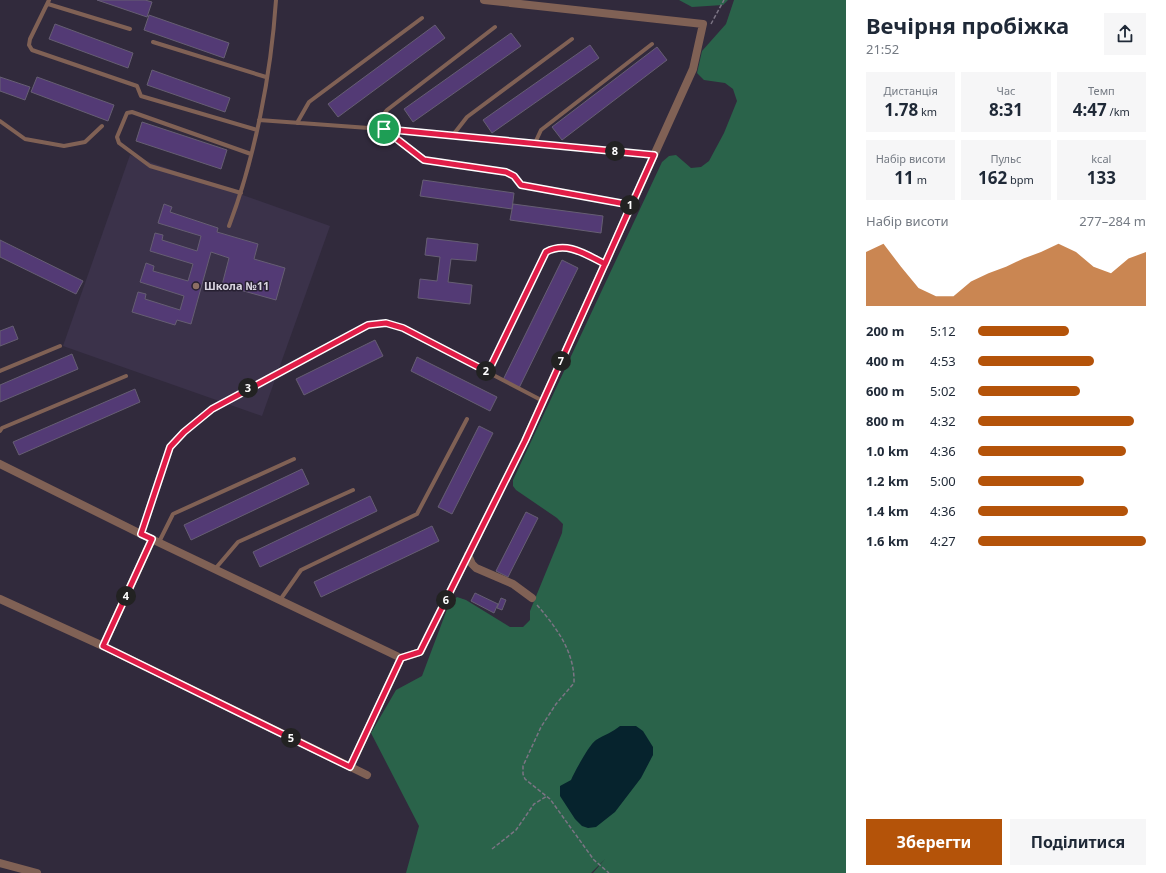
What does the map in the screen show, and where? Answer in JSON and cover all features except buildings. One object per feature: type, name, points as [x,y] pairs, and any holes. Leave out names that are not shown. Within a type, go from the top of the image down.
[{"type":"street","points":[[0,464],[141,534],[401,658],[420,652],[543,401],[693,69],[703,24],[484,0]]},
{"type":"street","points":[[103,646],[155,540]]},
{"type":"street","points":[[468,555],[472,564],[476,568],[513,584],[532,598]]},
{"type":"street","points":[[0,598],[103,646],[367,775]]},
{"type":"street","points":[[350,767],[401,658]]},
{"type":"street","points":[[0,863],[37,873]]},
{"type":"lane","points":[[229,226],[241,193],[257,130],[274,26],[276,0]]},
{"type":"lane","points":[[130,29],[48,2],[30,39],[30,46],[32,50],[137,86],[141,96],[257,130]]},
{"type":"lane","points":[[297,123],[309,102],[422,18]]},
{"type":"lane","points":[[373,128],[387,110],[495,27]]},
{"type":"lane","points":[[453,135],[467,118],[572,39]]},
{"type":"lane","points":[[153,42],[266,77]]},
{"type":"lane","points":[[535,143],[541,130],[652,44]]},
{"type":"lane","points":[[241,193],[150,166],[119,143],[117,137],[127,113],[132,112],[252,154]]},
{"type":"lane","points":[[259,120],[453,135],[654,155]]},
{"type":"lane","points":[[0,121],[25,139],[64,146],[85,142],[102,126]]},
{"type":"lane","points":[[384,129],[424,160],[506,172],[514,176],[521,185],[631,205]]},
{"type":"lane","points":[[488,372],[546,252],[559,247],[571,247],[605,264]]},
{"type":"lane","points":[[141,534],[170,447],[184,432],[212,409],[368,325],[386,323],[403,328],[543,401]]},
{"type":"lane","points":[[0,371],[60,346]]},
{"type":"lane","points":[[0,431],[2,428],[126,376]]},
{"type":"lane","points":[[280,600],[301,570],[417,514],[467,419]]},
{"type":"lane","points":[[155,540],[173,514],[294,459]]},
{"type":"lane","points":[[215,569],[238,542],[354,490]]},
{"type":"path","points":[[710,27],[724,0]]},
{"type":"path","points":[[532,598],[555,626],[567,648],[574,672],[574,683],[548,715],[523,766],[522,774],[525,779],[547,796],[564,816],[594,860],[609,873]]},
{"type":"path","points":[[492,849],[516,830],[534,804],[547,796]]},
{"type":"shaded area","name":"Школа №11","points":[[130,155],[330,226],[262,416],[63,346]]},
{"type":"green space","points":[[679,0],[728,0],[723,5],[692,7]]},
{"type":"green space","points":[[734,0],[846,0],[846,873],[593,873],[605,859],[591,873],[406,873],[419,826],[371,733],[396,690],[422,676],[449,604],[457,597],[466,600],[510,627],[523,627],[530,620],[530,611],[562,533],[563,524],[557,518],[516,490],[513,486],[513,480],[662,162],[669,156],[676,155],[691,168],[701,167],[709,161],[724,133],[737,101],[733,89],[725,83],[704,80],[697,73],[702,51],[726,24]]},
{"type":"water","points":[[620,726],[636,726],[643,731],[653,747],[653,755],[641,778],[615,812],[596,827],[588,828],[582,826],[575,819],[560,796],[560,786],[571,780],[582,758],[596,740]]},
{"type":"place","name":"Школа №11","points":[[196,286]]},
{"type":"route","points":[[384,129],[424,160],[506,172],[514,176],[521,185],[631,205],[605,264],[571,247],[552,248],[546,252],[488,372],[403,328],[386,323],[368,325],[250,387],[212,409],[184,432],[170,447],[164,471],[141,534],[152,539],[103,646],[350,767],[401,658],[420,652],[525,441],[631,205],[654,155],[384,129]]}]
